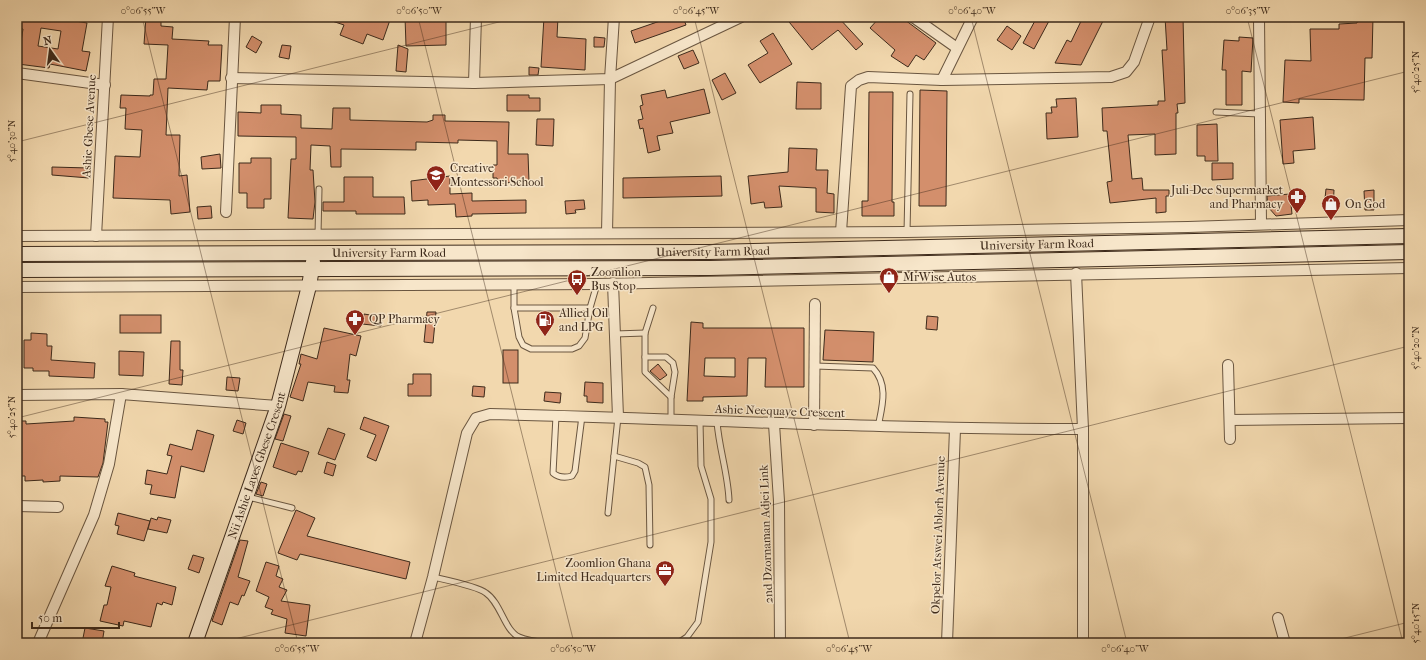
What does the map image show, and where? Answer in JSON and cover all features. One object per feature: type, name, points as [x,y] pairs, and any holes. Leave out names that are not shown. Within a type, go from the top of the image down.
[{"type":"street","name":"Ashie Gbese Avenue","points":[[96,236],[108,17]]},
{"type":"street","points":[[226,212],[235,17]]},
{"type":"street","points":[[474,83],[476,17]]},
{"type":"street","points":[[607,233],[610,79],[614,17]]},
{"type":"street","points":[[231,78],[474,83],[610,79],[741,17]]},
{"type":"street","points":[[913,17],[957,48]]},
{"type":"street","points":[[942,80],[973,17]]},
{"type":"street","points":[[841,232],[851,86],[868,77],[942,80],[1111,77],[1126,72],[1134,62],[1150,17]]},
{"type":"street","points":[[1259,17],[1261,224]]},
{"type":"street","points":[[17,73],[105,85]]},
{"type":"street","points":[[17,236],[907,232],[1409,220]]},
{"type":"street","name":"University Farm Road","points":[[17,254],[709,252],[1409,236]]},
{"type":"street","name":"University Farm Road","points":[[17,270],[710,268],[1409,252]]},
{"type":"street","name":"Nii Ashie Laves Gbese Cresent","points":[[195,643],[278,406],[309,286],[314,253]]},
{"type":"street","points":[[17,287],[597,284],[1076,273],[1409,268]]},
{"type":"street","points":[[1076,273],[1083,429],[1083,643]]},
{"type":"street","points":[[613,283],[618,418]]},
{"type":"street","points":[[814,425],[815,304]]},
{"type":"street","points":[[1228,365],[1230,439]]},
{"type":"street","points":[[17,395],[121,394],[278,406]]},
{"type":"street","points":[[38,643],[94,515],[109,464],[121,394]]},
{"type":"street","name":"Ashie Neequaye Crescent","points":[[433,577],[467,433],[476,418],[490,414],[955,429],[1083,429]]},
{"type":"street","points":[[1230,420],[1409,418]]},
{"type":"street","name":"2nd Dzornaman Adjei Link","points":[[774,424],[779,501],[780,643]]},
{"type":"street","name":"Okpelor Atswei Ablorh Avenue","points":[[947,643],[955,429]]},
{"type":"street","points":[[17,506],[58,507]]},
{"type":"street","points":[[415,643],[433,577]]},
{"type":"street","points":[[1278,618],[1285,643]]},
{"type":"lane","points":[[907,232],[910,94]]},
{"type":"lane","points":[[1216,112],[1259,114]]},
{"type":"lane","points":[[318,235],[319,189]]},
{"type":"lane","points":[[514,284],[514,308],[519,337],[523,345],[531,349],[572,348],[579,346],[585,338],[590,308],[597,284]]},
{"type":"lane","points":[[514,308],[590,308]]},
{"type":"lane","points":[[653,308],[645,333],[645,372],[670,397]]},
{"type":"lane","points":[[615,334],[645,333]]},
{"type":"lane","points":[[645,357],[666,357],[673,363],[675,372],[670,397],[671,420]]},
{"type":"lane","points":[[815,366],[873,368],[878,374],[882,384],[884,400],[878,427]]},
{"type":"lane","points":[[556,416],[553,473],[557,477],[566,478],[572,476],[575,471],[582,416]]},
{"type":"lane","points":[[608,513],[618,418]]},
{"type":"lane","points":[[678,643],[687,637],[698,622],[711,542],[711,499],[701,466],[700,421]]},
{"type":"lane","points":[[717,422],[720,449],[728,479],[730,500]]},
{"type":"lane","points":[[614,456],[638,463],[645,468],[649,485],[650,546]]},
{"type":"lane","points":[[247,497],[292,508]]},
{"type":"lane","points":[[433,577],[485,592],[494,600],[512,631],[517,636],[526,640],[549,643]]},
{"type":"building","points":[[18,17],[52,17],[87,23],[82,51],[90,52],[86,71],[50,64],[49,68],[18,64],[19,58],[17,57],[17,48],[20,48],[23,29],[17,28]],"holes":[[[41,28],[61,31],[58,49],[38,46]]]},
{"type":"building","points":[[146,17],[161,17],[161,26],[173,27],[172,39],[209,41],[208,45],[222,45],[220,81],[208,81],[207,90],[168,88],[166,135],[180,135],[179,176],[187,175],[190,212],[171,214],[170,200],[113,198],[115,156],[140,157],[142,130],[125,129],[126,108],[120,108],[121,95],[153,95],[154,79],[166,79],[168,45],[144,44]]},
{"type":"building","points":[[326,17],[391,17],[383,40],[367,34],[363,44],[340,35],[344,25],[326,19]]},
{"type":"building","points":[[405,17],[446,17],[446,45],[406,46]]},
{"type":"building","points":[[544,17],[558,17],[557,37],[586,39],[585,70],[541,67]]},
{"type":"building","points":[[662,17],[683,17],[686,25],[635,43],[631,31],[663,20]]},
{"type":"building","points":[[785,17],[838,17],[863,44],[856,50],[838,30],[812,50]]},
{"type":"building","points":[[880,17],[901,17],[936,43],[924,60],[916,55],[908,67],[891,56],[895,50],[870,28]]},
{"type":"building","points":[[1037,17],[1042,17],[1049,21],[1034,49],[1023,43]]},
{"type":"building","points":[[1083,17],[1105,17],[1081,65],[1055,63],[1067,40],[1071,42]]},
{"type":"building","points":[[1165,17],[1183,17],[1185,103],[1177,104],[1176,154],[1155,155],[1155,134],[1128,135],[1132,179],[1142,178],[1143,190],[1169,190],[1169,196],[1166,196],[1166,212],[1156,213],[1156,198],[1110,203],[1107,182],[1112,181],[1107,131],[1103,131],[1102,108],[1158,105],[1158,101],[1165,101],[1162,50],[1167,50]]},
{"type":"building","points":[[1358,17],[1373,17],[1372,58],[1365,58],[1364,100],[1299,99],[1299,103],[1283,102],[1285,60],[1311,61],[1310,29],[1339,29],[1339,24],[1357,23]]},
{"type":"building","points":[[1007,26],[1021,36],[1012,50],[997,40]]},
{"type":"building","points":[[773,33],[792,64],[760,83],[748,65],[768,53],[760,41]]},
{"type":"building","points":[[252,36],[262,42],[256,53],[246,47]]},
{"type":"building","points":[[594,37],[605,38],[604,47],[594,47]]},
{"type":"building","points":[[1239,37],[1253,38],[1251,72],[1242,71],[1242,105],[1226,105],[1226,70],[1222,70],[1224,40],[1239,41]]},
{"type":"building","points":[[282,45],[291,46],[289,59],[279,57]]},
{"type":"building","points":[[398,45],[408,49],[406,72],[396,71]]},
{"type":"building","points":[[693,50],[699,63],[684,69],[678,56]]},
{"type":"building","points":[[529,67],[539,68],[538,75],[529,75]]},
{"type":"building","points":[[725,73],[736,93],[722,100],[712,80]]},
{"type":"building","points":[[797,82],[821,83],[821,109],[796,109]]},
{"type":"building","points":[[704,89],[710,113],[670,122],[673,133],[657,136],[660,150],[648,153],[643,128],[640,129],[638,120],[643,119],[640,106],[643,105],[641,95],[665,90],[667,98]]},
{"type":"building","points":[[920,90],[947,91],[946,206],[919,206]]},
{"type":"building","points":[[869,92],[893,92],[892,202],[894,202],[894,216],[862,216],[862,201],[868,201]]},
{"type":"building","points":[[507,95],[529,95],[529,98],[540,98],[540,111],[507,111]]},
{"type":"building","points":[[1076,98],[1078,137],[1047,139],[1046,113],[1052,113],[1051,107],[1057,107],[1056,99]]},
{"type":"building","points":[[261,105],[281,105],[281,114],[301,115],[301,128],[332,129],[333,108],[350,108],[350,120],[427,122],[433,120],[433,115],[445,115],[445,121],[509,122],[508,154],[528,154],[529,182],[498,183],[497,178],[493,178],[493,165],[497,165],[497,141],[458,140],[458,143],[416,142],[416,150],[341,149],[341,167],[331,167],[330,146],[311,145],[310,170],[313,170],[315,202],[313,219],[288,218],[291,159],[296,159],[296,137],[238,136],[238,112],[261,113]]},
{"type":"building","points":[[1313,117],[1315,149],[1293,151],[1294,163],[1283,164],[1280,120]]},
{"type":"building","points":[[537,119],[554,119],[553,146],[536,145]]},
{"type":"building","points":[[1217,124],[1218,161],[1205,161],[1205,156],[1197,156],[1197,125]]},
{"type":"building","points":[[789,148],[817,149],[816,170],[828,170],[827,193],[834,194],[834,213],[816,212],[816,188],[779,186],[782,207],[765,208],[764,202],[751,204],[748,176],[788,172]]},
{"type":"building","points":[[220,154],[221,168],[202,169],[201,157]]},
{"type":"building","points":[[251,158],[271,158],[271,199],[264,199],[264,208],[247,208],[247,193],[239,193],[239,163],[251,163]]},
{"type":"building","points":[[1212,163],[1233,163],[1233,179],[1212,180]]},
{"type":"building","points":[[52,167],[89,168],[89,178],[52,175]]},
{"type":"building","points":[[450,176],[450,194],[472,193],[472,201],[526,200],[526,213],[472,214],[472,216],[456,217],[455,204],[428,205],[428,200],[412,201],[411,181]]},
{"type":"building","points":[[721,176],[722,196],[623,198],[623,178]]},
{"type":"building","points":[[344,177],[373,177],[373,197],[404,197],[405,214],[356,214],[356,211],[323,211],[323,202],[344,202]]},
{"type":"building","points":[[1326,189],[1334,190],[1333,209],[1324,208]]},
{"type":"building","points":[[1374,190],[1374,210],[1365,210],[1364,191]]},
{"type":"building","points":[[1290,194],[1292,214],[1276,216],[1268,207],[1267,196]]},
{"type":"building","points":[[584,200],[585,209],[575,210],[576,213],[566,214],[565,201]]},
{"type":"building","points":[[211,206],[212,218],[198,219],[197,207]]},
{"type":"building","points":[[427,312],[436,312],[433,343],[424,342]]},
{"type":"building","points":[[364,314],[382,317],[381,326],[362,324]]},
{"type":"building","points":[[120,315],[161,315],[161,333],[120,333]]},
{"type":"building","points":[[927,316],[938,317],[937,330],[926,329]]},
{"type":"building","points":[[691,322],[703,323],[703,328],[804,328],[804,387],[765,387],[766,358],[748,358],[747,396],[703,397],[703,401],[687,401]],"holes":[[[705,358],[735,358],[735,377],[704,376]]]},
{"type":"building","points":[[324,328],[361,336],[356,356],[350,354],[347,380],[350,380],[348,393],[334,392],[335,386],[308,382],[303,401],[290,397],[301,364],[299,364],[301,354],[317,359]]},
{"type":"building","points":[[825,330],[874,332],[873,362],[823,360]]},
{"type":"building","points":[[31,333],[47,334],[47,346],[52,346],[51,360],[95,363],[94,378],[49,376],[49,371],[33,371],[33,368],[24,368],[24,340],[31,340]]},
{"type":"building","points":[[171,341],[180,341],[180,370],[183,370],[182,385],[169,384]]},
{"type":"building","points":[[503,350],[518,350],[518,383],[503,383]]},
{"type":"building","points":[[119,351],[144,352],[143,376],[119,375]]},
{"type":"building","points":[[658,364],[667,375],[660,380],[650,371]]},
{"type":"building","points":[[413,374],[431,374],[431,396],[408,396],[408,384],[413,384]]},
{"type":"building","points":[[227,377],[240,378],[238,391],[226,390]]},
{"type":"building","points":[[585,382],[603,383],[603,403],[587,402],[587,396],[584,396]]},
{"type":"building","points":[[473,386],[485,387],[484,397],[472,396]]},
{"type":"building","points":[[545,392],[561,393],[560,403],[544,401]]},
{"type":"building","points":[[284,414],[291,416],[283,441],[275,439]]},
{"type":"building","points":[[74,417],[105,419],[105,422],[108,422],[103,463],[98,477],[60,476],[60,481],[43,482],[43,480],[25,481],[25,476],[18,476],[17,421],[26,421],[26,424],[74,421]]},
{"type":"building","points":[[364,417],[389,426],[376,461],[367,457],[376,435],[360,429]]},
{"type":"building","points":[[237,420],[246,423],[243,434],[233,431]]},
{"type":"building","points":[[328,428],[345,434],[335,460],[318,454]]},
{"type":"building","points":[[197,430],[214,435],[204,472],[181,466],[175,498],[150,494],[152,485],[145,484],[147,470],[167,474],[172,456],[167,455],[170,444],[192,450]]},
{"type":"building","points":[[281,443],[309,452],[302,472],[298,471],[296,475],[273,467]]},
{"type":"building","points":[[327,462],[336,465],[333,476],[324,473]]},
{"type":"building","points":[[261,482],[267,484],[263,496],[256,494]]},
{"type":"building","points":[[296,510],[315,518],[307,536],[410,562],[406,579],[300,554],[297,560],[278,553]]},
{"type":"building","points":[[118,513],[150,521],[144,541],[117,534],[119,526],[115,525]]},
{"type":"building","points":[[158,517],[171,520],[167,533],[148,529],[151,518],[157,520]]},
{"type":"building","points":[[240,540],[248,541],[238,577],[250,581],[244,596],[242,595],[238,605],[230,602],[222,625],[212,621]]},
{"type":"building","points":[[193,555],[204,558],[199,573],[188,569]]},
{"type":"building","points":[[266,562],[279,566],[276,576],[283,579],[279,587],[287,590],[281,601],[310,605],[306,636],[285,633],[287,619],[271,614],[273,610],[265,607],[269,597],[256,591]]},
{"type":"building","points":[[112,566],[135,573],[134,576],[176,587],[172,605],[163,602],[162,605],[157,603],[151,627],[124,621],[123,626],[100,621],[104,605],[107,605],[111,587],[105,586]]},
{"type":"building","points":[[85,628],[104,631],[102,643],[82,643]]},
{"type":"place","name":"Creative Montessori School","points":[[436,192]]},
{"type":"place","name":"Juli-Dee Supermarket and Pharmacy","points":[[1297,214]]},
{"type":"place","name":"On God","points":[[1331,221]]},
{"type":"place","name":"MrWise Autos","points":[[889,294]]},
{"type":"place","name":"Zoomlion Bus Stop","points":[[577,296]]},
{"type":"place","name":"QP Pharmacy","points":[[355,336]]},
{"type":"place","name":"Allied Oil and LPG","points":[[545,337]]},
{"type":"place","name":"Zoomlion Ghana Limited Headquarters","points":[[665,587]]}]
